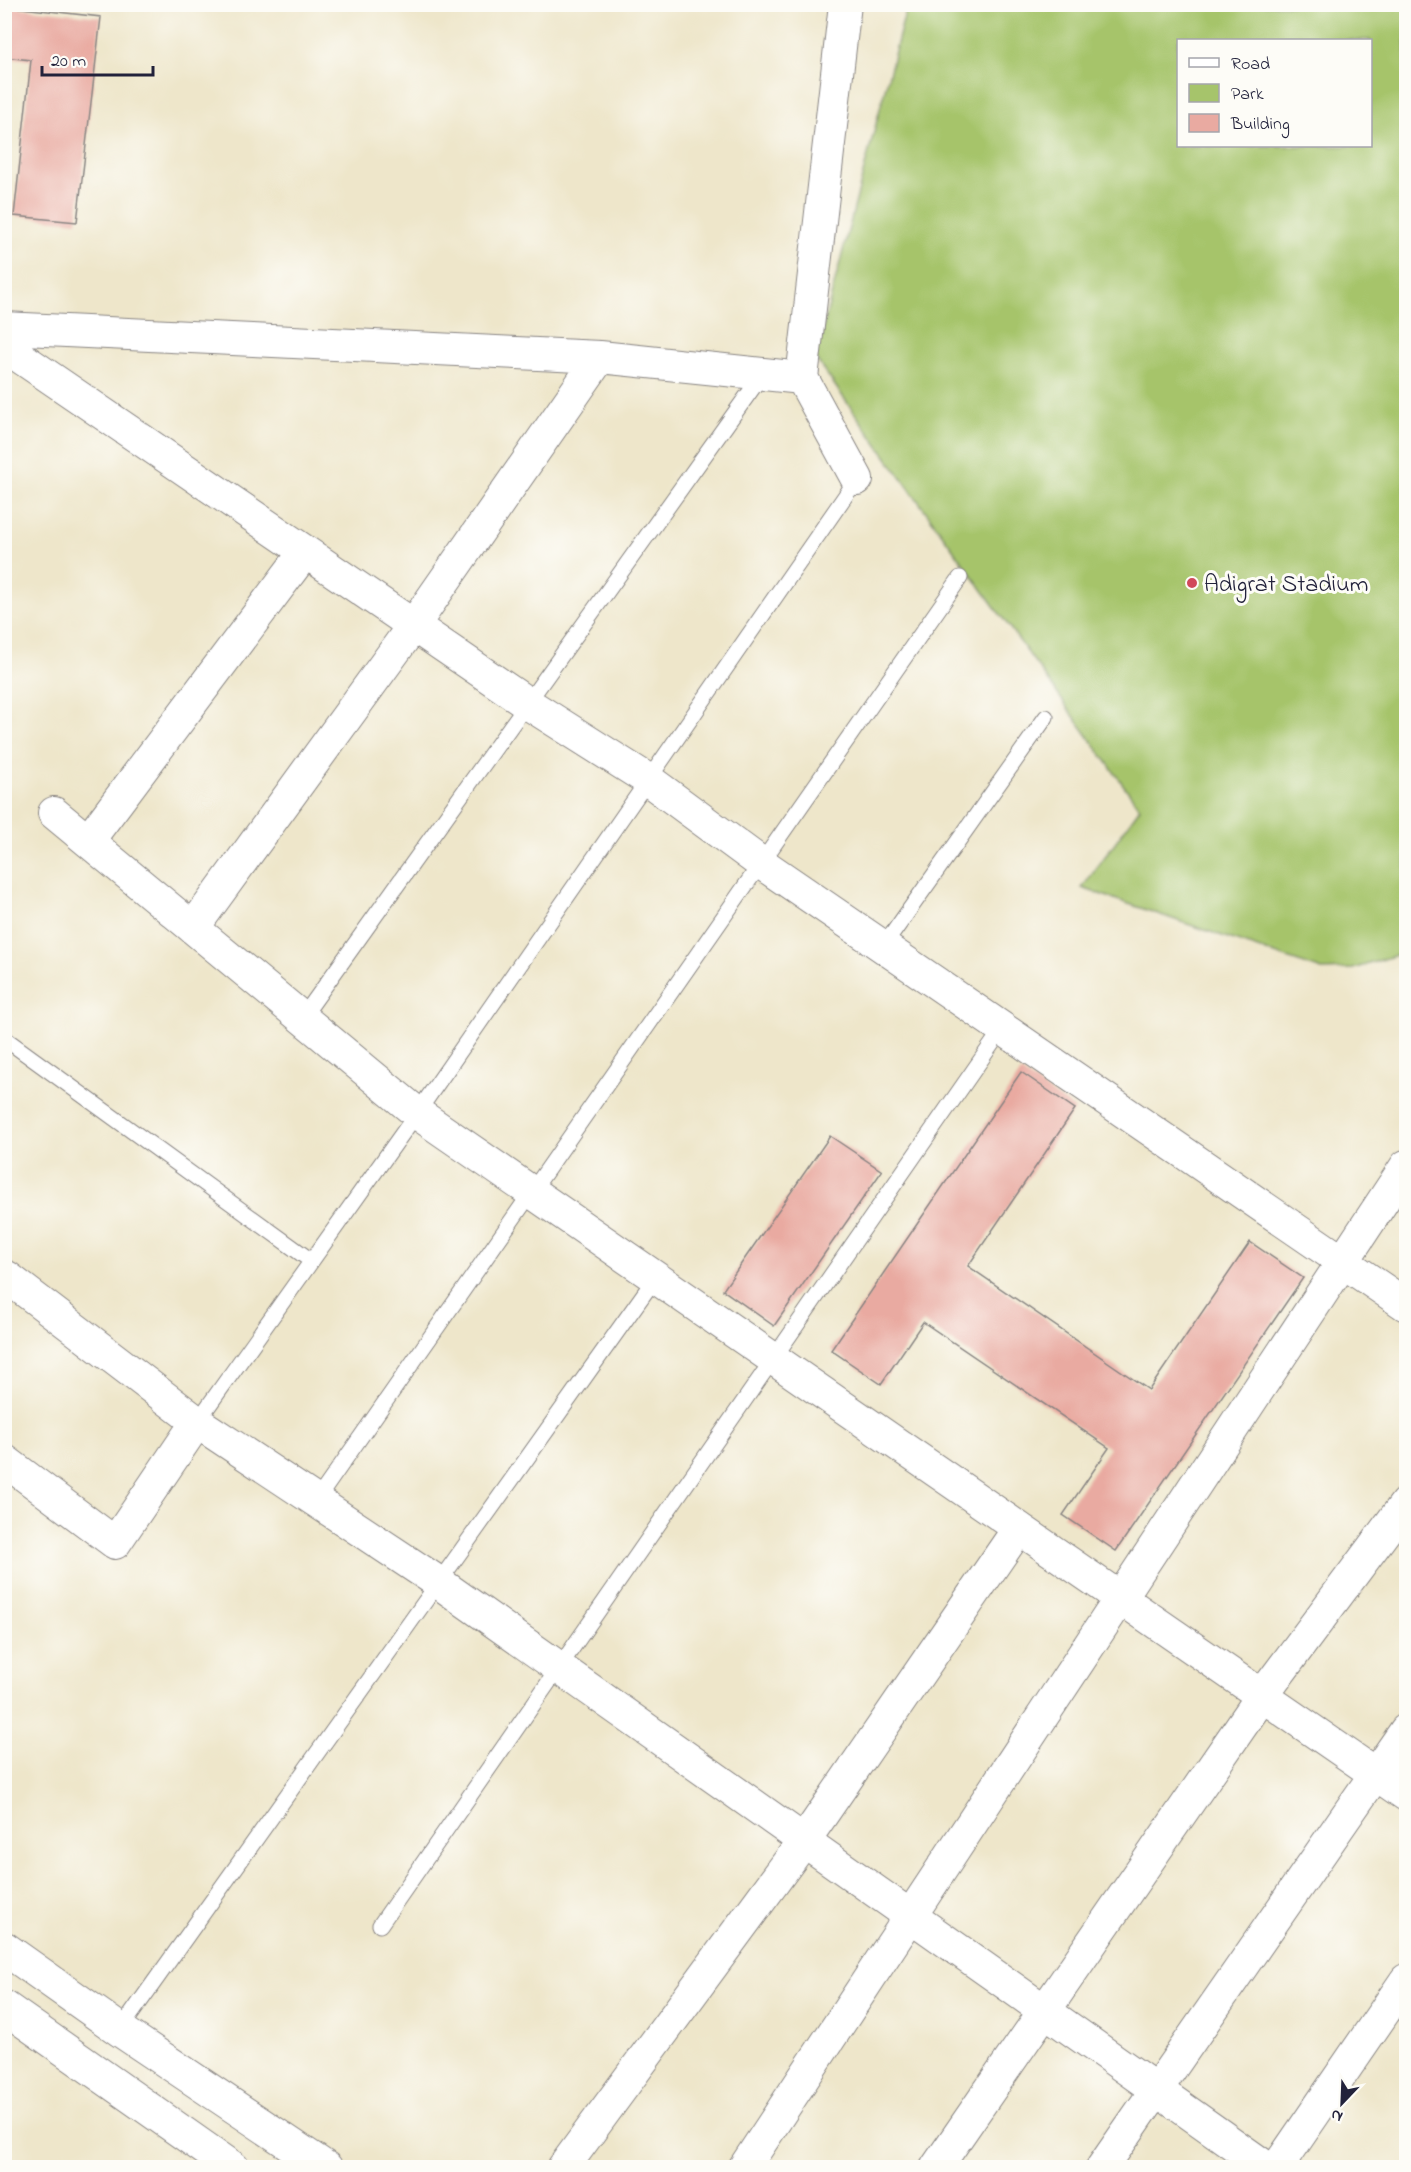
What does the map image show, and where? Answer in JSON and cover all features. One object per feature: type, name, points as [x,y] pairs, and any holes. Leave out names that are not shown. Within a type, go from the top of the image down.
[{"type":"street","points":[[845,4],[802,378],[857,479]]},
{"type":"street","points":[[4,328],[600,357],[802,378]]},
{"type":"street","points":[[4,346],[527,703],[647,779],[761,863],[1407,1305]]},
{"type":"street","points":[[193,928],[413,626],[600,357]]},
{"type":"street","points":[[88,841],[305,552]]},
{"type":"street","points":[[54,813],[417,1113],[1407,1795]]},
{"type":"street","points":[[744,2168],[1407,1166]]},
{"type":"street","points":[[7,1277],[197,1422],[438,1582],[1267,2168]]},
{"type":"street","points":[[4,1460],[115,1543],[197,1422]]},
{"type":"street","points":[[936,2168],[1262,1696],[1407,1503]]},
{"type":"street","points":[[563,2168],[804,1841],[1019,1528]]},
{"type":"street","points":[[1102,2168],[1374,1773],[1407,1731]]},
{"type":"street","points":[[4,1948],[120,2030],[326,2168]]},
{"type":"street","points":[[1277,2168],[1407,1980]]},
{"type":"street","points":[[4,2007],[233,2168]]},
{"type":"lane","points":[[302,1018],[762,375]]},
{"type":"lane","points":[[197,1422],[310,1260],[417,1113],[857,479]]},
{"type":"lane","points":[[316,1501],[960,578]]},
{"type":"lane","points":[[883,947],[1046,717]]},
{"type":"lane","points":[[380,1925],[1003,1028]]},
{"type":"lane","points":[[4,1038],[310,1260]]},
{"type":"lane","points":[[120,2030],[656,1277]]},
{"type":"green space","name":"Adigrat Stadium","points":[[907,5],[1406,5],[1406,952],[1353,969],[1322,970],[1082,888],[1140,808],[815,358]]},
{"type":"building","points":[[4,6],[101,17],[77,222],[14,216],[31,60],[4,57]]},
{"type":"building","points":[[1021,1072],[1075,1109],[968,1266],[1149,1390],[1250,1242],[1303,1278],[1116,1551],[1063,1515],[1109,1448],[923,1322],[881,1384],[831,1350]]},
{"type":"building","points":[[830,1136],[882,1171],[774,1326],[723,1290]]},
{"type":"place","name":"Adigrat Stadium","points":[[1192,583]]}]
